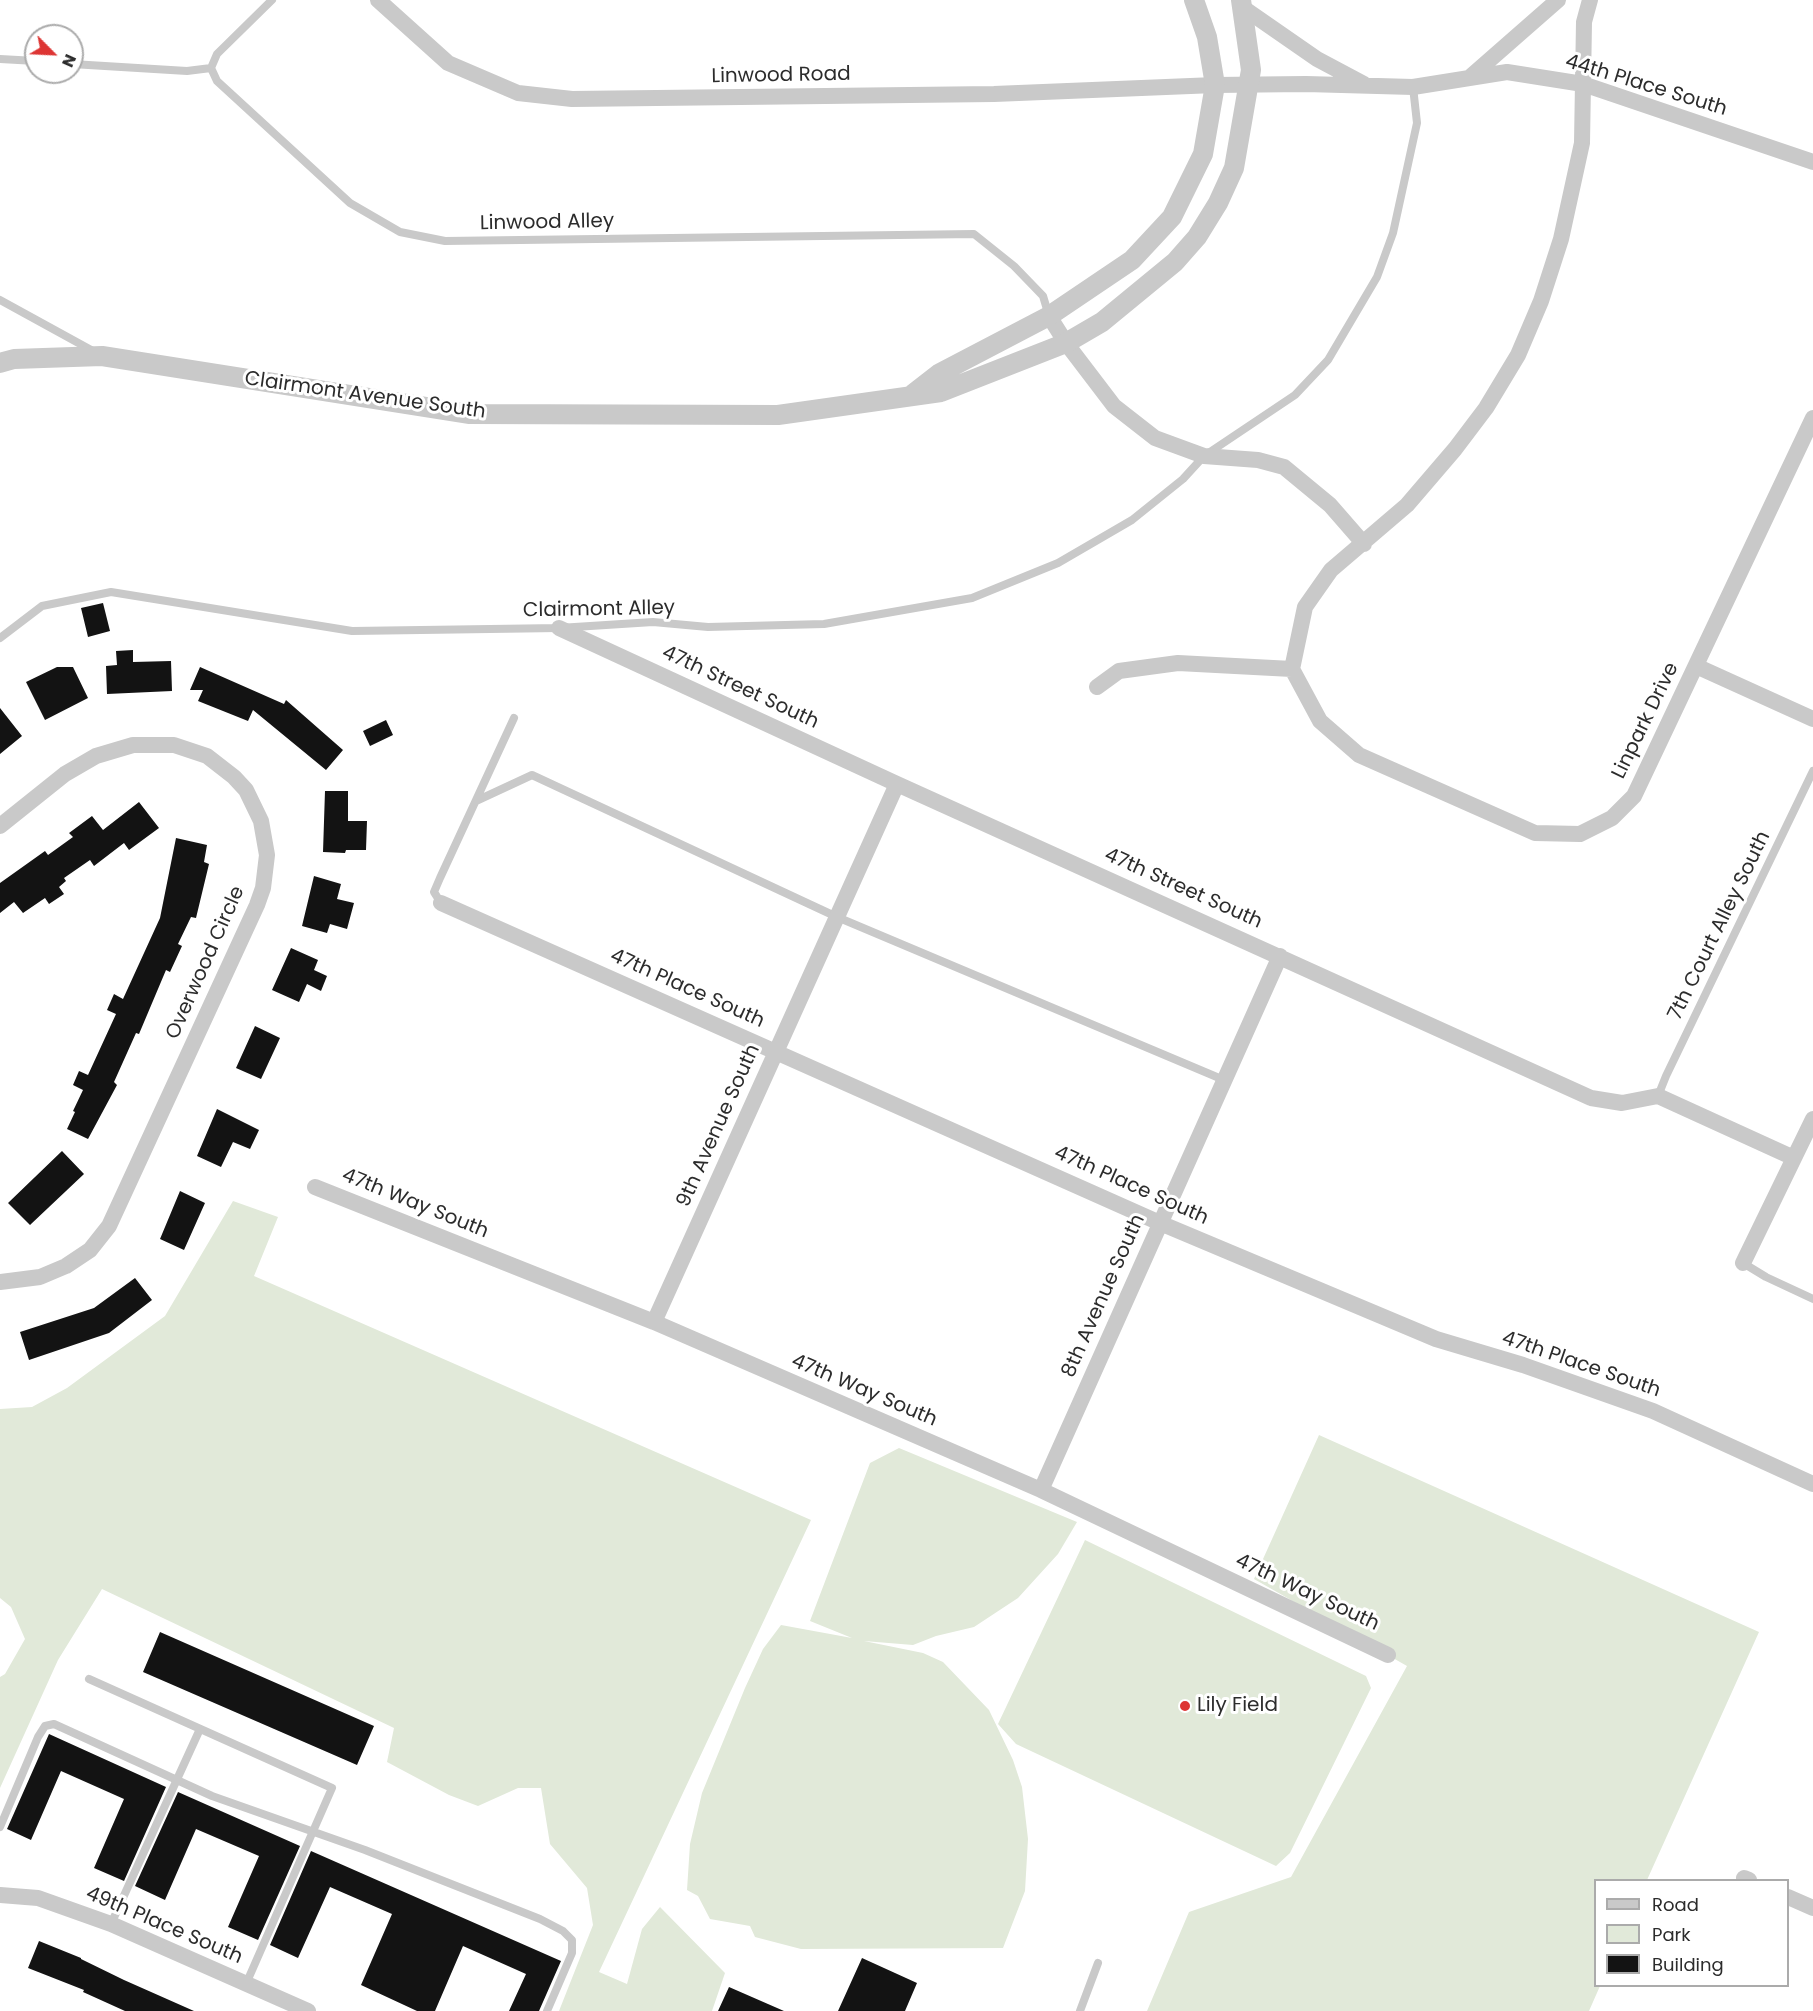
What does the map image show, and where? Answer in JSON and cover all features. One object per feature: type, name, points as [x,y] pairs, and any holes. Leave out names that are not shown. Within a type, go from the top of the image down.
[{"type":"street","name":"Linwood Road","points":[[378,0],[447,63],[518,93],[572,99],[994,94],[1248,85]]},
{"type":"street","name":"Clairmont Avenue South","points":[[911,396],[940,373],[1049,316],[1132,260],[1172,217],[1203,154],[1215,85],[1207,36],[1194,0]]},
{"type":"street","points":[[1469,78],[1558,0]]},
{"type":"street","points":[[1097,687],[1119,671],[1178,663],[1292,669],[1305,607],[1331,570],[1407,505],[1455,449],[1486,408],[1518,355],[1540,301],[1561,239],[1582,143],[1584,22],[1590,0]]},
{"type":"street","name":"Clairmont Avenue South","points":[[0,363],[15,359],[102,356],[470,414],[778,416],[941,392],[1065,344],[1102,322],[1175,262],[1197,237],[1218,203],[1234,168],[1251,70],[1242,4]]},
{"type":"street","points":[[1242,4],[1317,58],[1368,86]]},
{"type":"street","name":"44th Place South","points":[[1248,85],[1413,87],[1508,72],[1583,84],[1813,162]]},
{"type":"street","points":[[1049,316],[1065,344],[1114,406],[1155,438],[1204,456],[1258,460],[1284,467],[1330,506],[1364,544]]},
{"type":"street","name":"Linpark Drive","points":[[1292,669],[1320,722],[1359,755],[1534,833],[1580,834],[1612,818],[1634,796],[1813,418]]},
{"type":"street","name":"47th Street South","points":[[559,628],[897,784],[1592,1098],[1622,1103],[1658,1096]]},
{"type":"street","points":[[1696,666],[1813,719]]},
{"type":"street","name":"Overwood Circle","points":[[0,826],[65,774],[96,756],[133,745],[174,745],[207,756],[240,784],[254,805],[261,821],[267,855],[263,888],[257,905],[109,1226],[90,1250],[66,1266],[40,1276],[0,1282]]},
{"type":"street","name":"9th Avenue South","points":[[654,1322],[897,784]]},
{"type":"street","name":"47th Place South","points":[[441,903],[1160,1223],[1436,1339],[1523,1365],[1653,1411],[1813,1484]]},
{"type":"street","name":"8th Avenue South","points":[[1041,1490],[1280,956]]},
{"type":"street","points":[[1658,1096],[1794,1158]]},
{"type":"street","points":[[1743,1263],[1813,1119]]},
{"type":"street","name":"47th Way South","points":[[315,1186],[654,1322],[1041,1490],[1388,1655]]},
{"type":"street","name":"49th Place South","points":[[0,1895],[38,1898],[111,1924],[308,2011]]},
{"type":"street","points":[[1789,1897],[1813,1908]]},
{"type":"lane","points":[[84,65],[187,71],[211,68],[217,54],[272,0]]},
{"type":"lane","points":[[0,59],[24,61]]},
{"type":"lane","name":"Linwood Alley","points":[[211,68],[217,81],[350,203],[400,232],[445,241],[974,234],[1014,266],[1043,296],[1049,316]]},
{"type":"lane","name":"Clairmont Alley","points":[[0,638],[42,606],[111,591],[352,631],[559,628],[653,622],[708,627],[824,624],[972,598],[1058,563],[1132,520],[1183,479],[1204,456],[1295,395],[1328,360],[1377,278],[1393,233],[1417,123],[1413,87]]},
{"type":"lane","points":[[0,300],[102,356]]},
{"type":"lane","points":[[441,903],[434,892],[514,718]]},
{"type":"lane","name":"7th Court Alley South","points":[[1658,1096],[1813,771]]},
{"type":"lane","points":[[476,801],[532,775],[837,917],[1224,1080]]},
{"type":"lane","points":[[1743,1263],[1766,1277],[1813,1299]]},
{"type":"lane","points":[[89,1678],[332,1788],[246,1983]]},
{"type":"lane","points":[[0,1827],[45,1726],[54,1724],[212,1796],[540,1919],[563,1931],[572,1941],[572,1953],[547,2011]]},
{"type":"lane","points":[[111,1924],[200,1729]]},
{"type":"lane","points":[[1080,2011],[1098,1963]]},
{"type":"green space","points":[[233,1201],[278,1217],[254,1276],[811,1520],[599,1972],[627,1984],[642,1929],[660,1907],[725,1973],[712,2011],[559,2011],[593,1925],[587,1888],[550,1844],[541,1788],[518,1788],[478,1806],[449,1795],[387,1762],[394,1728],[102,1589],[58,1660],[0,1788],[0,1677],[5,1674],[25,1639],[11,1607],[0,1598],[0,1409],[32,1407],[67,1388],[165,1316]]},
{"type":"green space","points":[[1319,1435],[1759,1632],[1647,1879],[1594,1879],[1594,1987],[1600,1987],[1589,2011],[1147,2011],[1189,1912],[1291,1877],[1407,1666],[1254,1579]]},
{"type":"green space","points":[[899,1448],[1077,1522],[1058,1554],[1018,1598],[974,1627],[936,1636],[913,1645],[864,1641],[923,1653],[943,1662],[989,1710],[1013,1760],[1022,1787],[1028,1839],[1025,1891],[1003,1948],[801,1949],[755,1937],[750,1926],[710,1919],[698,1896],[687,1890],[690,1844],[702,1793],[763,1649],[781,1625],[852,1638],[810,1621],[870,1463]]},
{"type":"green space","name":"Lily Field","points":[[1085,1540],[1366,1676],[1371,1688],[1290,1853],[1276,1866],[1016,1744],[998,1724]]},
{"type":"building","points":[[103,603],[110,631],[88,637],[81,608]]},
{"type":"building","points":[[133,650],[133,662],[171,661],[172,691],[107,694],[106,666],[117,665],[116,651]]},
{"type":"building","points":[[57,667],[73,667],[88,698],[45,720],[26,682]]},
{"type":"building","points":[[200,667],[284,704],[286,700],[343,750],[326,770],[253,710],[248,721],[198,701],[203,690],[190,690]]},
{"type":"building","points":[[0,708],[22,736],[0,754]]},
{"type":"building","points":[[386,720],[393,735],[370,746],[363,731]]},
{"type":"building","points":[[325,791],[348,791],[348,821],[367,821],[366,850],[346,850],[345,853],[323,852]]},
{"type":"building","points":[[139,802],[159,828],[129,850],[124,843],[94,866],[90,860],[64,878],[66,881],[59,887],[64,894],[49,904],[45,898],[23,913],[14,902],[0,913],[0,883],[45,851],[48,855],[73,837],[69,833],[92,816],[103,830]]},
{"type":"building","points":[[176,838],[207,845],[204,862],[209,864],[196,918],[191,917],[178,944],[182,946],[170,972],[166,970],[139,1034],[136,1033],[114,1082],[117,1085],[88,1139],[67,1129],[83,1090],[73,1085],[79,1071],[88,1075],[116,1014],[107,1010],[114,994],[123,999],[160,918]]},
{"type":"building","points":[[314,876],[341,884],[337,899],[354,903],[347,929],[330,924],[327,933],[302,926]]},
{"type":"building","points":[[291,948],[318,960],[314,970],[327,976],[321,991],[307,984],[299,1002],[272,990]]},
{"type":"building","points":[[255,1026],[280,1038],[261,1079],[236,1068]]},
{"type":"building","points":[[217,1109],[259,1130],[250,1149],[233,1142],[221,1167],[197,1156]]},
{"type":"building","points":[[62,1151],[84,1174],[30,1225],[8,1203]]},
{"type":"building","points":[[180,1191],[205,1203],[184,1250],[160,1239]]},
{"type":"building","points":[[135,1278],[152,1300],[109,1333],[29,1360],[20,1332],[94,1308]]},
{"type":"building","points":[[160,1632],[374,1726],[357,1765],[143,1672]]},
{"type":"building","points":[[49,1734],[166,1787],[124,1881],[94,1868],[124,1799],[61,1771],[31,1840],[7,1829]]},
{"type":"building","points":[[178,1792],[300,1846],[258,1940],[228,1927],[259,1856],[196,1829],[165,1900],[135,1886]]},
{"type":"building","points":[[311,1851],[561,1961],[539,2011],[509,2011],[526,1974],[463,1946],[435,2011],[417,2011],[361,1985],[392,1914],[330,1887],[298,1958],[270,1945]]},
{"type":"building","points":[[39,1941],[194,2011],[125,2011],[83,1992],[84,1990],[28,1968]]},
{"type":"building","points":[[862,1958],[917,1983],[905,2011],[838,2011]]},
{"type":"building","points":[[729,1987],[784,2011],[718,2011]]},
{"type":"place","name":"Lily Field","points":[[1185,1706]]}]
